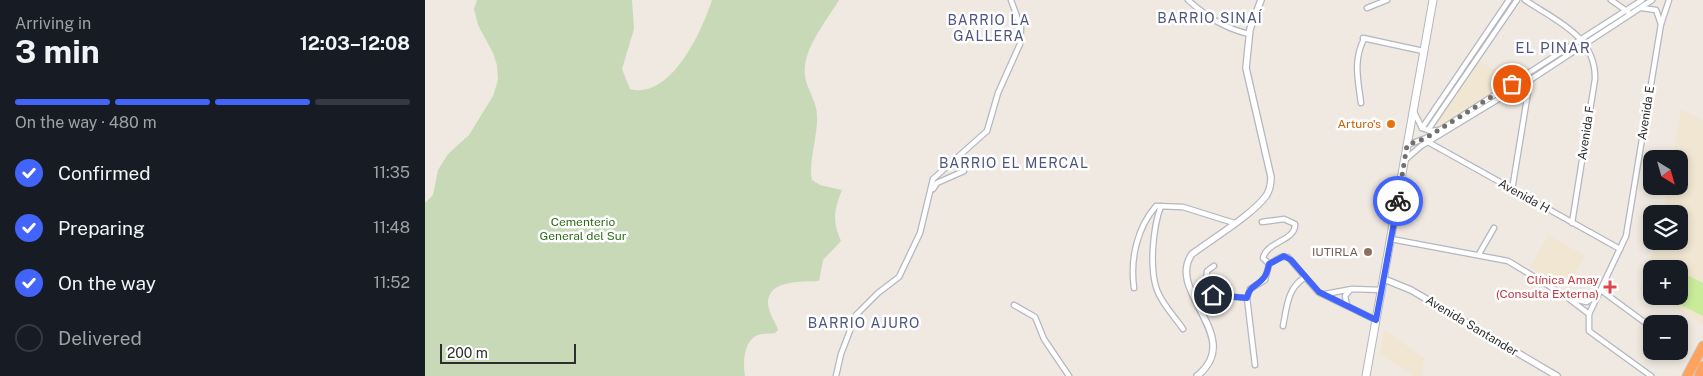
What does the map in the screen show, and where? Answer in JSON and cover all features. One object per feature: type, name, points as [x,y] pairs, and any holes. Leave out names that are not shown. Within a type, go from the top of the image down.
[{"type":"highway","points":[[1687,376],[1703,346]]},
{"type":"highway","points":[[1699,376],[1703,366]]},
{"type":"main road","points":[[1366,376],[1385,278],[1433,0]]},
{"type":"street","points":[[836,376],[841,354],[856,315],[878,292],[899,277],[917,240],[935,177],[987,131],[997,93],[1020,44],[1021,28],[1011,0]]},
{"type":"street","points":[[1188,0],[1211,19],[1228,29],[1249,34]]},
{"type":"street","points":[[1197,376],[1210,363],[1213,354],[1213,342],[1187,278],[1188,261],[1192,254],[1262,200],[1271,184],[1246,68],[1249,34],[1261,0]]},
{"type":"street","points":[[1367,8],[1387,0]]},
{"type":"street","points":[[1425,129],[1509,0]]},
{"type":"street","points":[[1425,129],[1517,0]]},
{"type":"street","points":[[1525,0],[1582,39],[1586,44]]},
{"type":"street","points":[[1611,0],[1629,13]]},
{"type":"street","points":[[1405,160],[1428,142],[1586,44],[1629,13],[1642,0]]},
{"type":"street","points":[[1640,9],[1652,0]]},
{"type":"street","name":"Avenida E","points":[[1589,314],[1602,291],[1626,236],[1661,24],[1669,0]]},
{"type":"street","points":[[1407,145],[1440,130],[1582,39],[1629,13],[1640,9],[1652,8],[1656,10],[1661,24]]},
{"type":"street","points":[[1361,103],[1356,64],[1357,54],[1363,38],[1423,51]]},
{"type":"street","name":"Avenida F","points":[[1572,223],[1595,79],[1593,61],[1586,44]]},
{"type":"street","points":[[1512,190],[1530,80],[1526,74]]},
{"type":"street","points":[[1413,110],[1425,129]]},
{"type":"street","points":[[1425,129],[1440,130]]},
{"type":"street","name":"Avenida H","points":[[1428,142],[1620,249]]},
{"type":"street","points":[[926,204],[935,185],[964,172]]},
{"type":"street","points":[[1134,288],[1132,268],[1139,234],[1149,214],[1156,206],[1195,210],[1234,223]]},
{"type":"street","points":[[1161,206],[1155,222],[1154,278],[1160,296],[1183,329]]},
{"type":"street","points":[[1262,222],[1284,219],[1295,224],[1292,234],[1265,251],[1263,259],[1269,264]]},
{"type":"street","points":[[1479,254],[1494,228]]},
{"type":"street","points":[[1391,239],[1479,254],[1508,261],[1564,295],[1589,314],[1589,331],[1592,336],[1651,376]]},
{"type":"street","points":[[1255,365],[1247,298],[1250,289],[1265,280],[1269,264],[1281,256],[1288,257],[1314,288],[1376,320]]},
{"type":"street","points":[[1214,266],[1207,271],[1206,282],[1213,295],[1247,298]]},
{"type":"street","points":[[1283,326],[1293,286],[1305,278]]},
{"type":"street","name":"Avenida Santander","points":[[1385,278],[1411,290],[1557,376]]},
{"type":"street","points":[[1324,294],[1352,289],[1382,290]]},
{"type":"street","points":[[1348,306],[1345,296],[1352,289]]},
{"type":"street","points":[[1564,295],[1583,303],[1591,301],[1602,291],[1643,321]]},
{"type":"street","points":[[1014,305],[1035,317],[1044,339],[1069,376]]},
{"type":"shaded area","points":[[1480,61],[1513,81],[1453,121],[1442,126],[1434,125]]},
{"type":"shaded area","points":[[1681,109],[1703,120],[1703,324],[1670,305],[1688,305],[1688,260],[1650,260],[1653,250],[1688,250],[1688,205],[1665,205],[1666,195],[1688,195],[1688,150],[1674,150]]},
{"type":"shaded area","points":[[1549,235],[1585,256],[1565,289],[1530,267]]},
{"type":"shaded area","points":[[1643,280],[1643,291],[1640,289]]},
{"type":"shaded area","points":[[1384,330],[1424,358],[1422,376],[1414,376],[1380,354]]},
{"type":"green space","name":"Cementerio General del Sur","points":[[477,0],[632,0],[634,29],[622,69],[630,89],[645,90],[659,84],[683,60],[701,29],[712,0],[839,0],[811,46],[805,66],[805,76],[817,111],[811,166],[812,180],[820,185],[842,190],[835,215],[836,228],[841,241],[823,260],[819,281],[796,282],[779,286],[773,290],[769,296],[768,304],[778,330],[775,333],[758,335],[749,342],[744,359],[745,376],[425,376],[425,203],[433,195],[438,170],[448,154],[469,135],[493,96],[498,80],[497,65],[493,53],[478,25],[474,9]]},
{"type":"green space","points":[[1688,276],[1703,283],[1703,316],[1681,305],[1688,305]]},
{"type":"way so far","points":[[1398,201],[1407,145],[1426,138],[1512,84]]},
{"type":"place","name":"Arturo's","points":[[1391,124]]},
{"type":"place","name":"IUTIRLA","points":[[1368,252]]},
{"type":"place","name":"Clínica Amay (Consulta Externa)","points":[[1610,287]]},
{"type":"district","name":"BARRIO SINAÍ","points":[[1210,18]]},
{"type":"district","name":"BARRIO LA GALLERA","points":[[989,28]]},
{"type":"district","name":"EL PINAR","points":[[1553,47]]},
{"type":"district","name":"BARRIO EL MERCAL","points":[[1014,163]]},
{"type":"district","name":"BARRIO AJURO","points":[[864,323]]},
{"type":"route","points":[[1213,295],[1247,298],[1250,289],[1265,280],[1269,264],[1284,256],[1291,260],[1319,292],[1376,320],[1398,201]]}]
